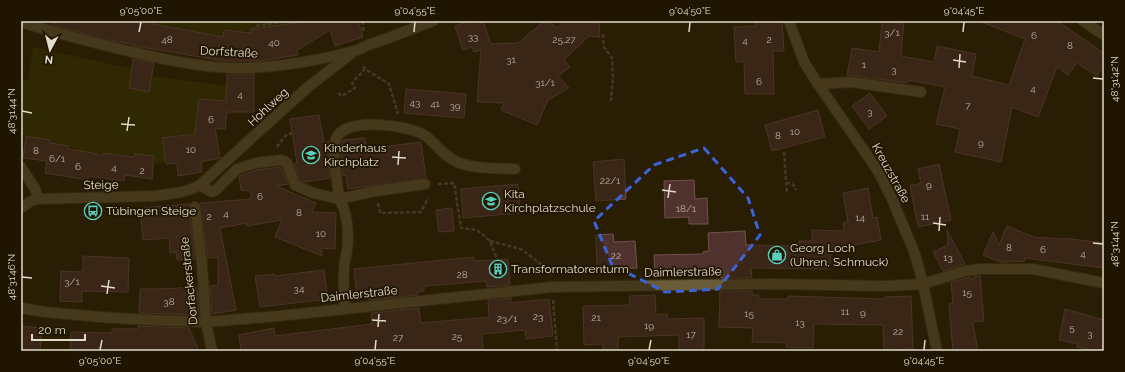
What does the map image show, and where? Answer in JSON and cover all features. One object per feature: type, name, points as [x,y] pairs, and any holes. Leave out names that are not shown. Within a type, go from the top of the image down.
[{"type":"street","name":"Dorfstraße","points":[[21,22],[66,36],[162,58],[223,67],[251,68],[298,63],[355,51],[433,21]]},
{"type":"street","name":"Kreuzstraße","points":[[789,21],[804,62],[878,171],[904,225],[915,254],[923,284],[937,351]]},
{"type":"street","points":[[1083,21],[1104,35]]},
{"type":"street","name":"Hohlweg","points":[[200,185],[308,87],[355,51]]},
{"type":"street","points":[[818,84],[851,82],[920,92]]},
{"type":"street","points":[[345,309],[343,281],[347,250],[347,230],[344,211],[339,200],[334,149],[335,140],[338,134],[348,128],[364,125],[402,128],[425,136],[440,151],[458,163],[515,169]]},
{"type":"street","points":[[200,185],[212,192],[216,190],[237,169],[256,163],[281,160],[287,163],[295,185],[313,193],[339,200],[376,191],[425,184]]},
{"type":"street","points":[[21,167],[35,189],[38,199],[31,201],[21,208]]},
{"type":"street","name":"Steige","points":[[38,199],[154,196],[184,192],[192,190],[200,185]]},
{"type":"street","name":"Dorfackerstraße","points":[[195,207],[202,264],[206,322],[212,351]]},
{"type":"street","name":"Daimlerstraße","points":[[21,308],[45,312],[100,317],[206,322],[279,316],[552,287],[773,284],[885,286],[923,284],[965,271],[982,269],[1033,270],[1104,283]]},
{"type":"path","points":[[256,26],[285,21]]},
{"type":"path","points":[[603,34],[604,47],[612,58],[613,78],[611,101]]},
{"type":"path","points":[[338,93],[342,96],[355,88],[352,83],[364,67],[389,84],[402,128]]},
{"type":"path","points":[[784,152],[787,192]]},
{"type":"path","points":[[425,184],[454,183],[461,228],[477,230],[490,242],[497,259]]},
{"type":"path","points":[[786,183],[792,183],[795,185],[796,190]]},
{"type":"path","points":[[376,191],[380,213],[421,212],[430,195]]},
{"type":"path","points":[[490,242],[521,248],[550,271],[557,351]]},
{"type":"highlighted area","points":[[704,148],[748,198],[760,235],[718,289],[665,292],[612,265],[594,221],[654,165]]},
{"type":"shaded area","points":[[154,21],[310,21],[251,29],[252,32],[224,30],[223,37],[153,24]]},
{"type":"shaded area","points":[[33,47],[132,69],[129,89],[149,92],[152,76],[227,86],[226,101],[199,99],[196,127],[225,129],[163,138],[166,162],[153,164],[154,156],[134,154],[127,156],[92,153],[80,151],[69,146],[50,143],[50,140],[22,135],[23,115],[21,115],[21,79],[28,81]]},
{"type":"building","points":[[53,21],[154,21],[153,24],[223,37],[224,30],[252,33],[251,29],[310,21],[358,21],[363,37],[335,46],[330,30],[297,50],[298,55],[260,61],[224,61],[135,46],[104,39],[52,25]]},
{"type":"building","points":[[469,21],[483,21],[491,44],[518,43],[544,21],[548,21],[557,28],[565,21],[599,21],[600,37],[589,36],[564,60],[570,67],[558,76],[569,88],[548,100],[537,125],[501,110],[504,103],[477,102],[481,50],[474,52],[472,47],[463,50],[455,26]]},
{"type":"building","points":[[755,21],[782,21],[784,51],[773,51],[774,94],[745,94],[744,61],[736,62],[734,27],[755,26]]},
{"type":"building","points":[[882,21],[904,21],[901,56],[934,62],[937,46],[976,54],[972,76],[1009,85],[1025,39],[981,21],[1057,21],[1104,53],[1104,65],[1097,76],[1077,63],[1068,75],[1057,67],[1038,117],[1012,107],[1001,162],[955,152],[960,129],[936,124],[945,87],[908,80],[907,83],[847,75],[852,48],[879,52]]},
{"type":"building","points":[[133,59],[154,63],[149,92],[129,88]]},
{"type":"building","points":[[227,74],[254,74],[254,112],[227,112],[225,129],[215,128],[220,158],[201,162],[202,172],[178,176],[177,163],[166,164],[162,138],[195,134],[199,99],[226,101]]},
{"type":"building","points":[[406,89],[466,94],[464,118],[404,113]]},
{"type":"building","points":[[870,93],[887,116],[869,129],[852,106]]},
{"type":"building","points":[[818,110],[825,137],[772,151],[765,125]]},
{"type":"building","name":"Kinderhaus Kirchplatz","points":[[319,115],[324,143],[329,142],[328,160],[330,178],[304,182],[300,180],[294,164],[297,163],[290,119]]},
{"type":"building","points":[[26,136],[50,140],[50,143],[69,146],[69,149],[103,155],[103,153],[134,157],[134,154],[154,156],[152,179],[125,175],[124,181],[88,176],[88,180],[45,173],[47,161],[23,158]]},
{"type":"building","points":[[365,138],[366,149],[421,142],[426,178],[348,189],[346,175],[343,176],[341,152],[342,142],[343,140]]},
{"type":"building","points":[[624,159],[626,199],[596,201],[593,162]]},
{"type":"building","points":[[939,164],[951,220],[918,227],[910,186],[921,183],[918,169]]},
{"type":"building","points":[[281,167],[288,184],[276,186],[316,203],[312,212],[336,213],[335,249],[321,248],[322,256],[275,237],[282,220],[247,226],[247,223],[220,228],[236,310],[212,314],[210,286],[218,285],[218,257],[208,258],[200,203],[251,199],[251,191],[241,190],[239,176],[257,170]]},
{"type":"building","points":[[694,180],[695,199],[707,198],[708,224],[689,224],[689,217],[665,218],[664,181]]},
{"type":"building","name":"Kita Kirchplatzschule","points":[[518,184],[520,213],[463,218],[461,189]]},
{"type":"building","points":[[868,188],[873,218],[877,217],[881,240],[831,249],[830,269],[751,268],[752,278],[721,278],[721,272],[655,275],[654,255],[703,254],[703,252],[709,251],[708,233],[745,231],[746,245],[799,246],[799,241],[812,241],[812,230],[844,231],[843,223],[848,222],[843,193]]},
{"type":"building","points":[[190,204],[189,208],[195,259],[177,260],[176,252],[170,253],[169,238],[143,240],[140,208]]},
{"type":"building","points":[[452,208],[454,231],[439,232],[436,210]]},
{"type":"building","points":[[1007,226],[1034,237],[1063,238],[1104,243],[1104,268],[1025,258],[1024,262],[1000,262],[983,255],[993,232],[999,245]]},
{"type":"building","points":[[947,230],[965,264],[943,271],[933,252],[948,245]]},
{"type":"building","points":[[613,234],[614,242],[635,241],[637,268],[597,269],[596,235]]},
{"type":"building","points":[[83,256],[129,258],[128,292],[82,291],[82,302],[60,301],[61,271],[83,272]]},
{"type":"building","points":[[474,257],[475,261],[508,259],[510,285],[487,287],[486,281],[424,286],[424,291],[417,292],[418,295],[369,300],[369,297],[357,298],[354,269]]},
{"type":"building","points":[[324,270],[328,299],[260,307],[255,276],[274,274],[274,276]]},
{"type":"building","points":[[975,276],[980,276],[984,321],[973,322],[978,351],[953,351],[949,304],[953,303],[951,282],[971,277],[973,281]]},
{"type":"building","points":[[197,287],[199,315],[139,313],[140,289]]},
{"type":"building","points":[[720,291],[752,291],[752,295],[759,295],[759,299],[788,299],[788,296],[885,299],[885,297],[911,296],[913,349],[884,351],[883,325],[814,324],[813,348],[786,347],[786,343],[752,342],[753,328],[719,327]]},
{"type":"building","points":[[655,295],[656,315],[667,314],[668,319],[704,318],[704,350],[679,350],[679,335],[618,337],[618,351],[603,351],[603,344],[584,345],[583,306],[630,305],[629,296]]},
{"type":"building","points":[[511,298],[511,303],[549,299],[553,336],[526,339],[525,330],[482,334],[483,351],[241,351],[239,335],[274,328],[275,336],[372,324],[371,313],[419,308],[421,323],[489,317],[488,300]]},
{"type":"building","points":[[1065,309],[1104,320],[1104,351],[1077,347],[1078,344],[1059,340]]},
{"type":"building","points":[[21,326],[42,328],[40,351],[21,351]]},
{"type":"building","points":[[138,326],[189,328],[199,351],[70,351],[71,332],[112,333],[112,329],[138,329]]},
{"type":"place","name":"Kinderhaus Kirchplatz","points":[[311,155]]},
{"type":"place","name":"Kita Kirchplatzschule","points":[[491,201]]},
{"type":"place","name":"Tübingen Steige","points":[[93,211]]},
{"type":"place","name":"Georg Loch (Uhren, Schmuck)","points":[[777,255]]},
{"type":"place","name":"Transformatorenturm","points":[[498,269]]}]
